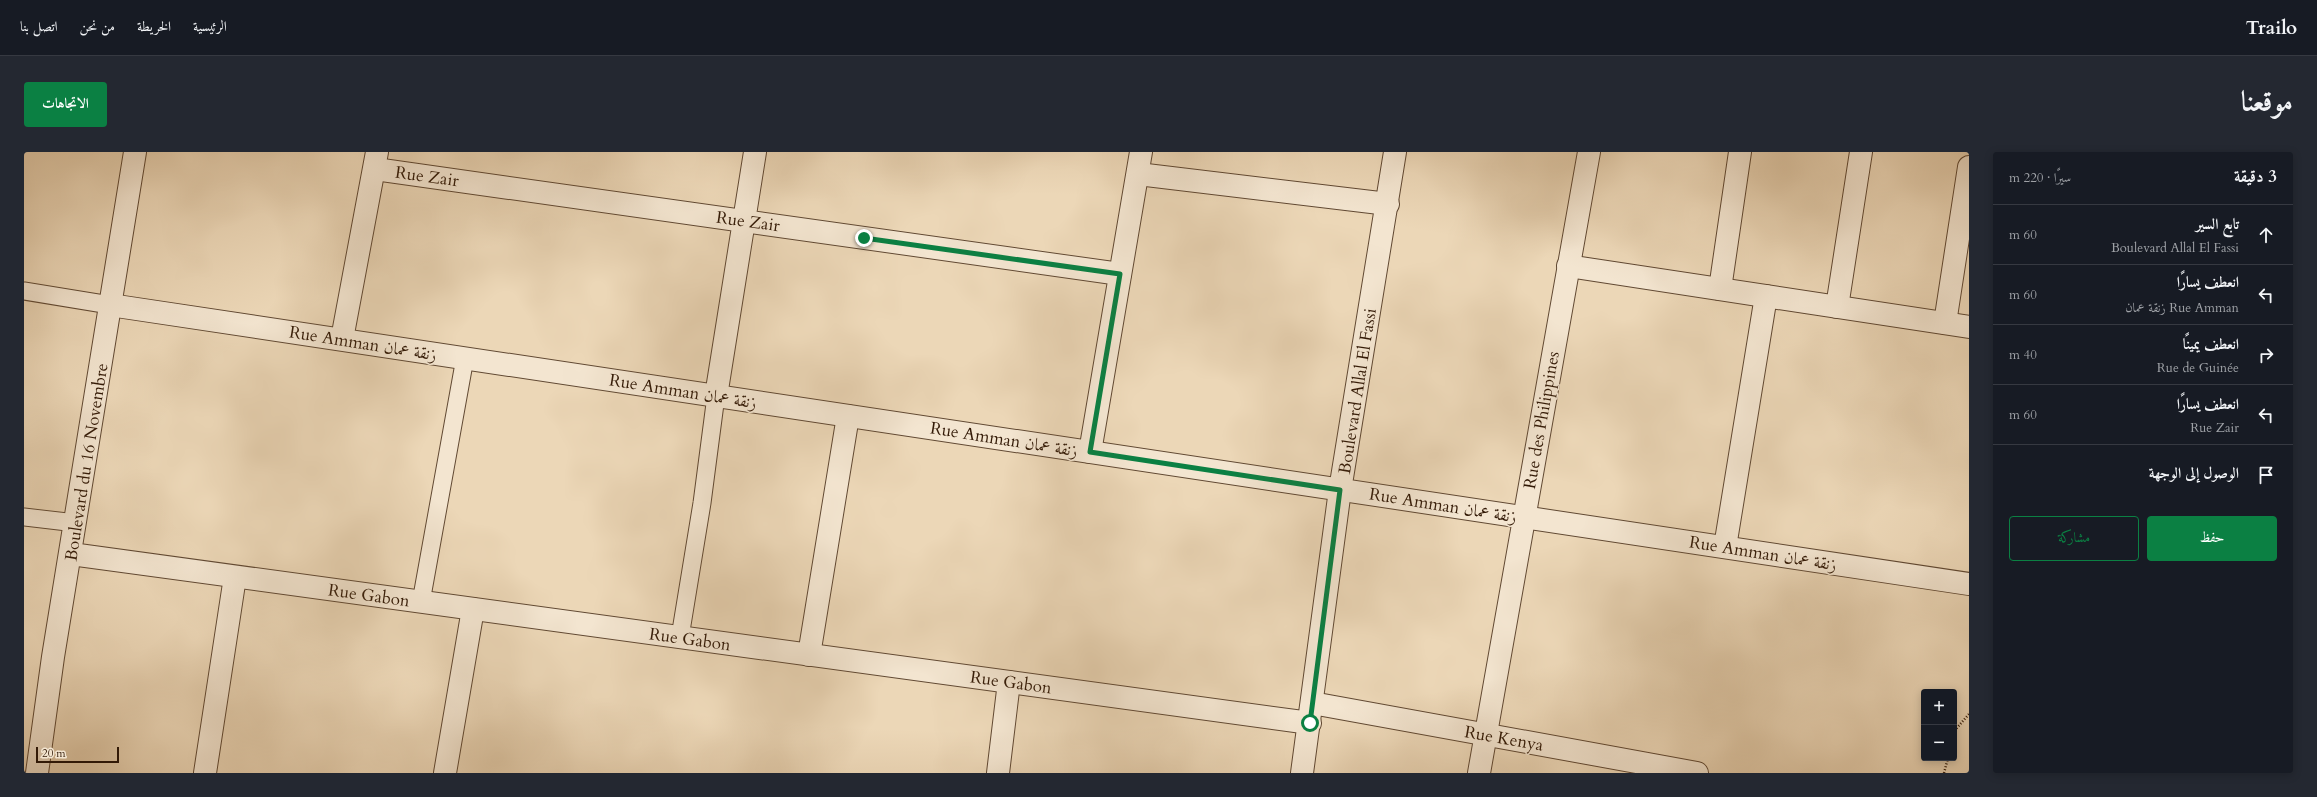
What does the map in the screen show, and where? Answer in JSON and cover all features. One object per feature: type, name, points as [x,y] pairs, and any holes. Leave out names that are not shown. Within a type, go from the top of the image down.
[{"type":"street","name":"Boulevard du 16 Novembre","points":[[38,773],[53,657],[71,554],[135,152]]},
{"type":"street","points":[[716,396],[755,152]]},
{"type":"street","points":[[1090,452],[1141,152]]},
{"type":"street","name":"Boulevard Allal El Fassi","points":[[1302,773],[1340,490],[1388,204],[1395,152]]},
{"type":"street","name":"Rue des Philippines","points":[[1479,773],[1589,152]]},
{"type":"street","points":[[1720,289],[1740,152]]},
{"type":"street","points":[[1837,306],[1861,152]]},
{"type":"street","points":[[342,339],[376,161]]},
{"type":"street","name":"Rue Zair","points":[[376,161],[744,221],[1120,274]]},
{"type":"street","points":[[1945,323],[1969,166]]},
{"type":"street","points":[[1138,174],[1388,204]]},
{"type":"street","points":[[1568,266],[1969,327]]},
{"type":"street","points":[[1725,547],[1766,296]]},
{"type":"street","name":"Rue Amman زنقة عمان","points":[[110,305],[1969,584]]},
{"type":"street","points":[[809,655],[848,416]]},
{"type":"street","name":"Rue Gabon","points":[[71,554],[1009,682],[1311,713]]},
{"type":"street","points":[[206,764],[235,577]]},
{"type":"street","points":[[445,773],[473,609]]},
{"type":"street","points":[[998,773],[1009,682]]},
{"type":"street","name":"Rue Kenya","points":[[1311,713],[1485,734],[1697,773]]},
{"type":"lane","points":[[24,291],[110,305]]},
{"type":"lane","points":[[421,602],[465,358]]},
{"type":"lane","points":[[680,637],[702,503],[716,396]]},
{"type":"lane","points":[[24,517],[76,523]]},
{"type":"path","points":[[1957,728],[1969,714]]},
{"type":"path","points":[[1944,773],[1947,761]]},
{"type":"route","points":[[864,238],[1120,274],[1090,452],[1340,490],[1310,723]]}]
